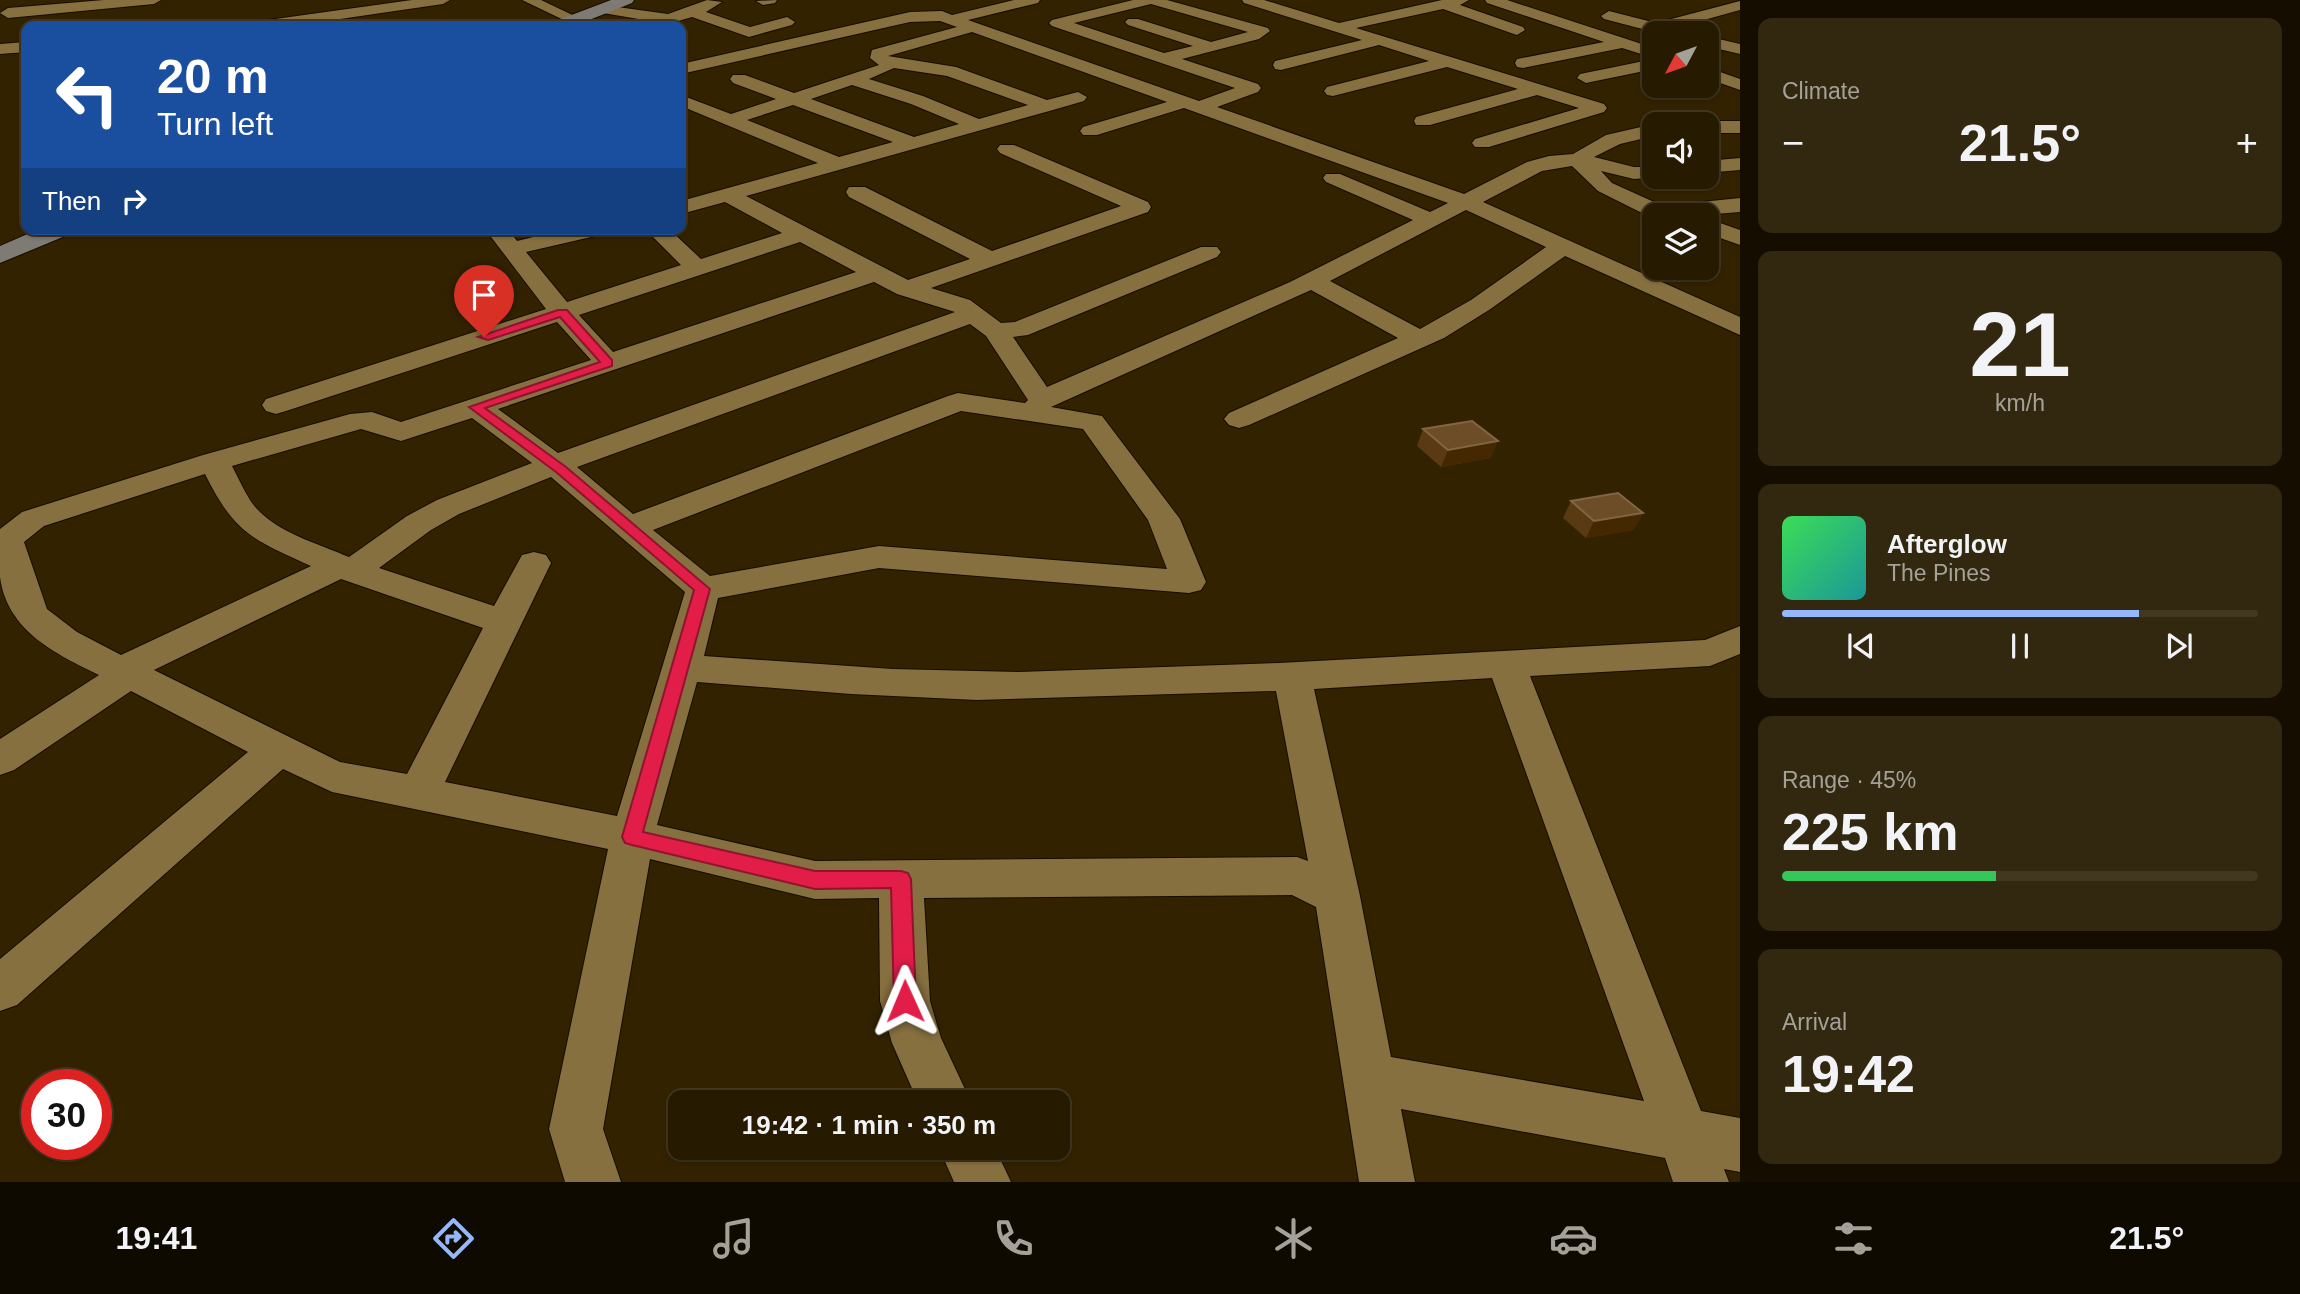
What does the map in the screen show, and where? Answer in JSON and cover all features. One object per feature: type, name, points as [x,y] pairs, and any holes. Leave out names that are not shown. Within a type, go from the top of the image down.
[{"type":"street","points":[[8,13],[82,3],[125,8],[154,0]]},
{"type":"street","points":[[295,21],[436,0]]},
{"type":"street","points":[[529,0],[564,21]]},
{"type":"street","points":[[572,21],[626,0]]},
{"type":"street","points":[[603,9],[668,19],[720,0]]},
{"type":"street","points":[[953,19],[1033,0]]},
{"type":"street","points":[[1090,131],[1252,88],[1052,24],[1151,0],[1262,31],[1253,36],[1165,58]]},
{"type":"street","points":[[1249,0],[1292,11],[1598,108],[1482,143]]},
{"type":"street","points":[[1391,0],[1422,9]]},
{"type":"street","points":[[1342,27],[1462,0]]},
{"type":"street","points":[[1492,0],[1642,49]]},
{"type":"street","points":[[1734,0],[1740,3]]},
{"type":"street","points":[[75,21],[82,3]]},
{"type":"street","points":[[1688,21],[1740,3]]},
{"type":"street","points":[[1444,4],[1580,51]]},
{"type":"street","points":[[1292,11],[1316,6]]},
{"type":"street","points":[[258,8],[260,21]]},
{"type":"street","points":[[1660,8],[1699,17]]},
{"type":"street","points":[[693,12],[754,34],[807,17]]},
{"type":"street","points":[[1595,13],[1642,28]]},
{"type":"street","points":[[686,68],[910,17],[933,15],[953,19],[1190,106],[1466,202],[1740,327]]},
{"type":"street","points":[[1133,22],[1212,47]]},
{"type":"street","points":[[730,120],[886,68],[889,66],[876,56],[974,26]]},
{"type":"street","points":[[1003,37],[1024,31]]},
{"type":"street","points":[[1523,64],[1642,37]]},
{"type":"street","points":[[1281,65],[1382,40]]},
{"type":"street","points":[[1719,44],[1739,49]]},
{"type":"street","points":[[0,49],[21,47]]},
{"type":"street","points":[[1719,52],[1739,49]]},
{"type":"street","points":[[1333,91],[1449,61]]},
{"type":"street","points":[[885,62],[950,71],[1047,106]]},
{"type":"street","points":[[1586,78],[1642,66]]},
{"type":"street","points":[[1404,73],[1441,85]]},
{"type":"street","points":[[1719,76],[1736,81]]},
{"type":"street","points":[[739,79],[913,143]]},
{"type":"street","points":[[854,80],[917,100],[977,125]]},
{"type":"street","points":[[1423,121],[1538,89]]},
{"type":"street","points":[[1466,94],[1491,102]]},
{"type":"street","points":[[686,207],[1079,97]]},
{"type":"street","points":[[686,102],[838,164]]},
{"type":"street","points":[[1719,127],[1740,127]]},
{"type":"street","points":[[1577,160],[1594,147],[1642,132]]},
{"type":"street","points":[[1240,138],[1431,220]]},
{"type":"street","points":[[906,289],[1140,207],[1007,149]]},
{"type":"street","points":[[1577,160],[1605,187],[1642,204]]},
{"type":"street","points":[[1037,407],[1312,281],[1543,163],[1577,160],[1635,175],[1642,174]]},
{"type":"street","points":[[1719,166],[1740,164]]},
{"type":"street","points":[[857,192],[991,260]]},
{"type":"street","points":[[727,195],[906,289],[961,305],[985,323],[1037,407]]},
{"type":"street","points":[[1719,208],[1740,205]]},
{"type":"street","points":[[1719,230],[1740,238]]},
{"type":"street","points":[[276,405],[802,234]]},
{"type":"street","points":[[0,255],[47,235]]},
{"type":"street","points":[[500,235],[562,312],[608,363]]},
{"type":"street","points":[[511,249],[570,235]]},
{"type":"street","points":[[662,235],[694,265],[693,269]]},
{"type":"street","points":[[1239,419],[1419,340],[1480,305],[1563,246]]},
{"type":"street","points":[[0,759],[125,672],[346,568],[433,514],[554,465],[985,323],[1019,329],[1209,252]]},
{"type":"street","points":[[877,273],[401,432],[392,431],[377,420],[360,420],[214,461],[33,519],[7,541],[27,605],[34,619],[49,630],[125,672],[332,776],[632,837],[815,880],[1297,876],[1336,896]]},
{"type":"street","points":[[1312,281],[1419,340]]},
{"type":"street","points":[[629,527],[958,402],[1037,407],[1092,422],[1164,519],[1189,582],[879,557],[702,589]]},
{"type":"street","points":[[476,407],[554,465],[702,589]]},
{"type":"street","points":[[214,461],[237,506],[251,521],[271,535],[346,568],[505,623]]},
{"type":"street","points":[[418,793],[534,563]]},
{"type":"street","points":[[593,1182],[576,1129],[632,837],[702,589]]},
{"type":"street","points":[[682,667],[815,679],[1017,686],[1292,676],[1710,653],[1740,639]]},
{"type":"street","points":[[1506,664],[1701,1182]]},
{"type":"street","points":[[1292,676],[1336,896],[1387,1182]]},
{"type":"street","points":[[0,989],[279,749]]},
{"type":"street","points":[[901,879],[905,1001],[917,1043],[939,1090]]},
{"type":"street","points":[[1368,1078],[1740,1145]]},
{"type":"street","points":[[973,1160],[983,1182]]},
{"type":"building","points":[[1472,421],[1498,441],[1448,450],[1423,429]]},
{"type":"building","points":[[1618,493],[1643,513],[1594,521],[1571,501]]},
{"type":"route","points":[[484,337],[562,312],[608,363],[476,407],[561,470],[702,589],[632,837],[815,880],[901,879],[905,1001]]}]
